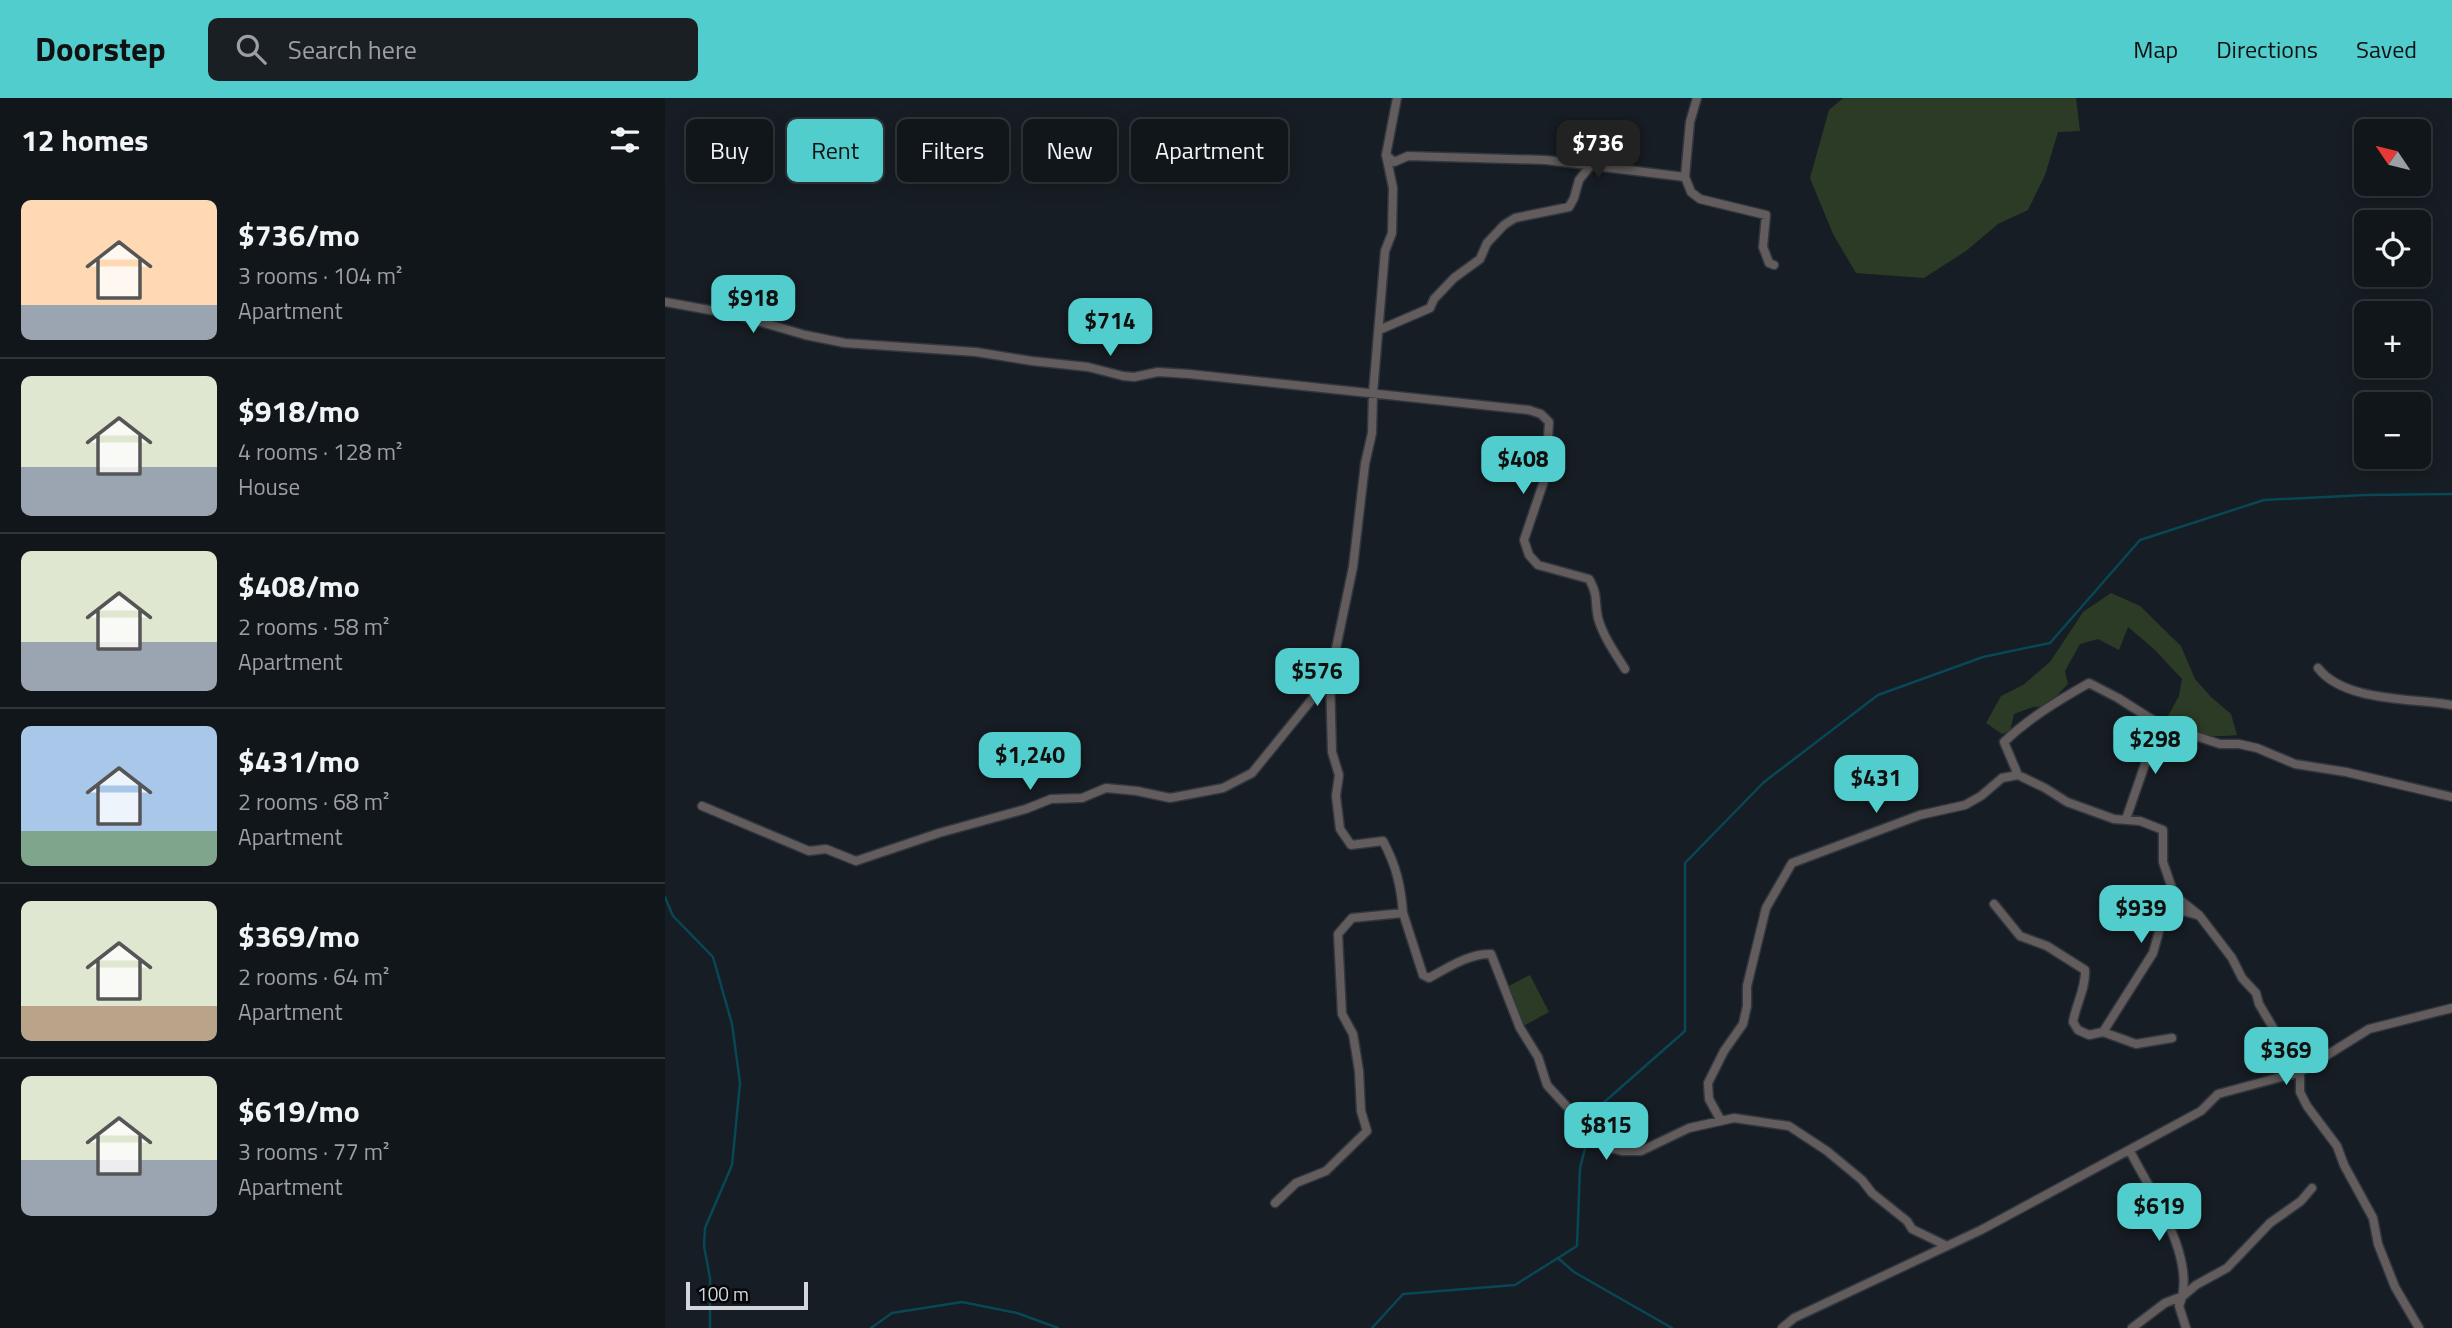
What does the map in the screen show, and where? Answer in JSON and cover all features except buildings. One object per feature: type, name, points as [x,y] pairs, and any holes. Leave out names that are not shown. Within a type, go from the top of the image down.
[{"type":"street","points":[[1397,98],[1386,155],[1393,188],[1392,233],[1385,251],[1372,433],[1365,464],[1353,567],[1336,640],[1331,677],[1332,752],[1339,775],[1336,796],[1340,829],[1351,845],[1383,841],[1395,863],[1402,887],[1403,913],[1423,975],[1429,978],[1452,965],[1483,954],[1491,954],[1520,1028],[1538,1057],[1547,1085],[1603,1146],[1622,1151],[1641,1151],[1689,1128],[1734,1118],[1789,1126],[1862,1180],[1872,1193],[1907,1221],[1912,1229],[1947,1246]]},
{"type":"street","points":[[1697,98],[1690,122],[1685,177],[1692,192],[1700,199],[1766,215],[1763,247],[1769,263],[1774,265]]},
{"type":"street","points":[[1386,155],[1394,162],[1408,156],[1546,160],[1685,177]]},
{"type":"street","points":[[1379,330],[1430,308],[1434,299],[1454,278],[1480,259],[1487,243],[1504,225],[1515,218],[1569,207],[1580,180],[1591,165]]},
{"type":"street","points":[[665,302],[737,315],[805,335],[845,343],[976,352],[1089,367],[1123,376],[1134,377],[1158,372],[1529,410],[1541,414],[1549,422],[1548,469],[1524,540],[1529,555],[1538,565],[1589,579],[1597,594],[1598,618],[1625,669]]},
{"type":"street","points":[[2318,668],[2324,676],[2350,689],[2390,698],[2452,705]]},
{"type":"street","points":[[702,806],[809,851],[826,849],[856,861],[1051,799],[1082,798],[1106,788],[1137,790],[1170,798],[1223,788],[1252,773],[1331,677]]},
{"type":"street","points":[[2018,775],[2004,743],[2017,730],[2058,701],[2089,683],[2159,724],[2220,744],[2257,748],[2295,764],[2346,772],[2452,797]]},
{"type":"street","points":[[2126,819],[2159,724]]},
{"type":"street","points":[[1721,1121],[1709,1099],[1708,1083],[1724,1051],[1743,1024],[1747,986],[1766,908],[1792,863],[1920,815],[1965,805],[1981,796],[2002,778],[2018,775],[2067,802],[2114,819],[2126,819],[2163,830],[2163,862],[2176,900]]},
{"type":"street","points":[[2105,914],[2180,900],[2199,915],[2232,958],[2242,978],[2256,993],[2259,1004],[2275,1031],[2283,1058],[2289,1066],[2300,1072]]},
{"type":"street","points":[[1994,904],[2020,936],[2047,946],[2085,970],[2085,984],[2075,1009],[2073,1023],[2078,1030],[2089,1035],[2103,1032],[2136,1044],[2172,1038]]},
{"type":"street","points":[[2103,1032],[2153,953],[2163,917],[2183,911],[2199,915]]},
{"type":"street","points":[[1275,1203],[1296,1183],[1326,1171],[1367,1131],[1361,1111],[1359,1071],[1353,1034],[1342,1014],[1338,934],[1352,918],[1403,913]]},
{"type":"street","points":[[1782,1328],[1794,1318],[1839,1295],[1981,1230],[2130,1151],[2201,1111],[2218,1094],[2300,1072],[2369,1029],[2452,1009]]},
{"type":"street","points":[[2300,1072],[2300,1092],[2307,1106],[2337,1146],[2344,1165],[2373,1218],[2378,1244],[2395,1287],[2419,1328]]},
{"type":"street","points":[[2130,1151],[2167,1220],[2185,1280],[2179,1306],[2186,1328]]},
{"type":"street","points":[[2132,1328],[2165,1303],[2183,1296],[2196,1285],[2227,1268],[2270,1223],[2301,1201],[2312,1188]]},
{"type":"green space","points":[[1843,98],[2076,98],[2080,131],[2058,132],[2045,175],[2028,210],[1998,224],[1966,251],[1924,278],[1856,273],[1833,234],[1810,178],[1829,110]]},
{"type":"green space","points":[[2111,593],[2140,606],[2181,646],[2195,679],[2231,714],[2237,735],[2218,736],[2192,732],[2168,716],[2179,696],[2182,679],[2154,649],[2128,627],[2119,650],[2098,639],[2080,644],[2065,671],[2068,684],[2047,706],[2033,707],[2014,714],[2010,731],[2002,734],[1986,723],[2001,696],[2023,685],[2050,662],[2083,612]]},
{"type":"green space","points":[[1530,975],[1549,1012],[1518,1029],[1501,990]]},
{"type":"waterway","points":[[1590,1127],[1593,1112],[1685,1031],[1685,863],[1764,782],[1878,695],[1983,657],[2050,643],[2140,540],[2264,500],[2452,494]]},
{"type":"waterway","points":[[665,897],[673,916],[713,957],[732,1024],[740,1083],[732,1165],[705,1228],[704,1246],[710,1278],[710,1328]]},
{"type":"waterway","points":[[1372,1328],[1403,1294],[1515,1285],[1577,1246],[1580,1168],[1589,1133]]},
{"type":"waterway","points":[[1559,1259],[1574,1272],[1672,1328]]},
{"type":"waterway","points":[[871,1328],[892,1313],[962,1302],[1017,1313],[1058,1328]]}]
